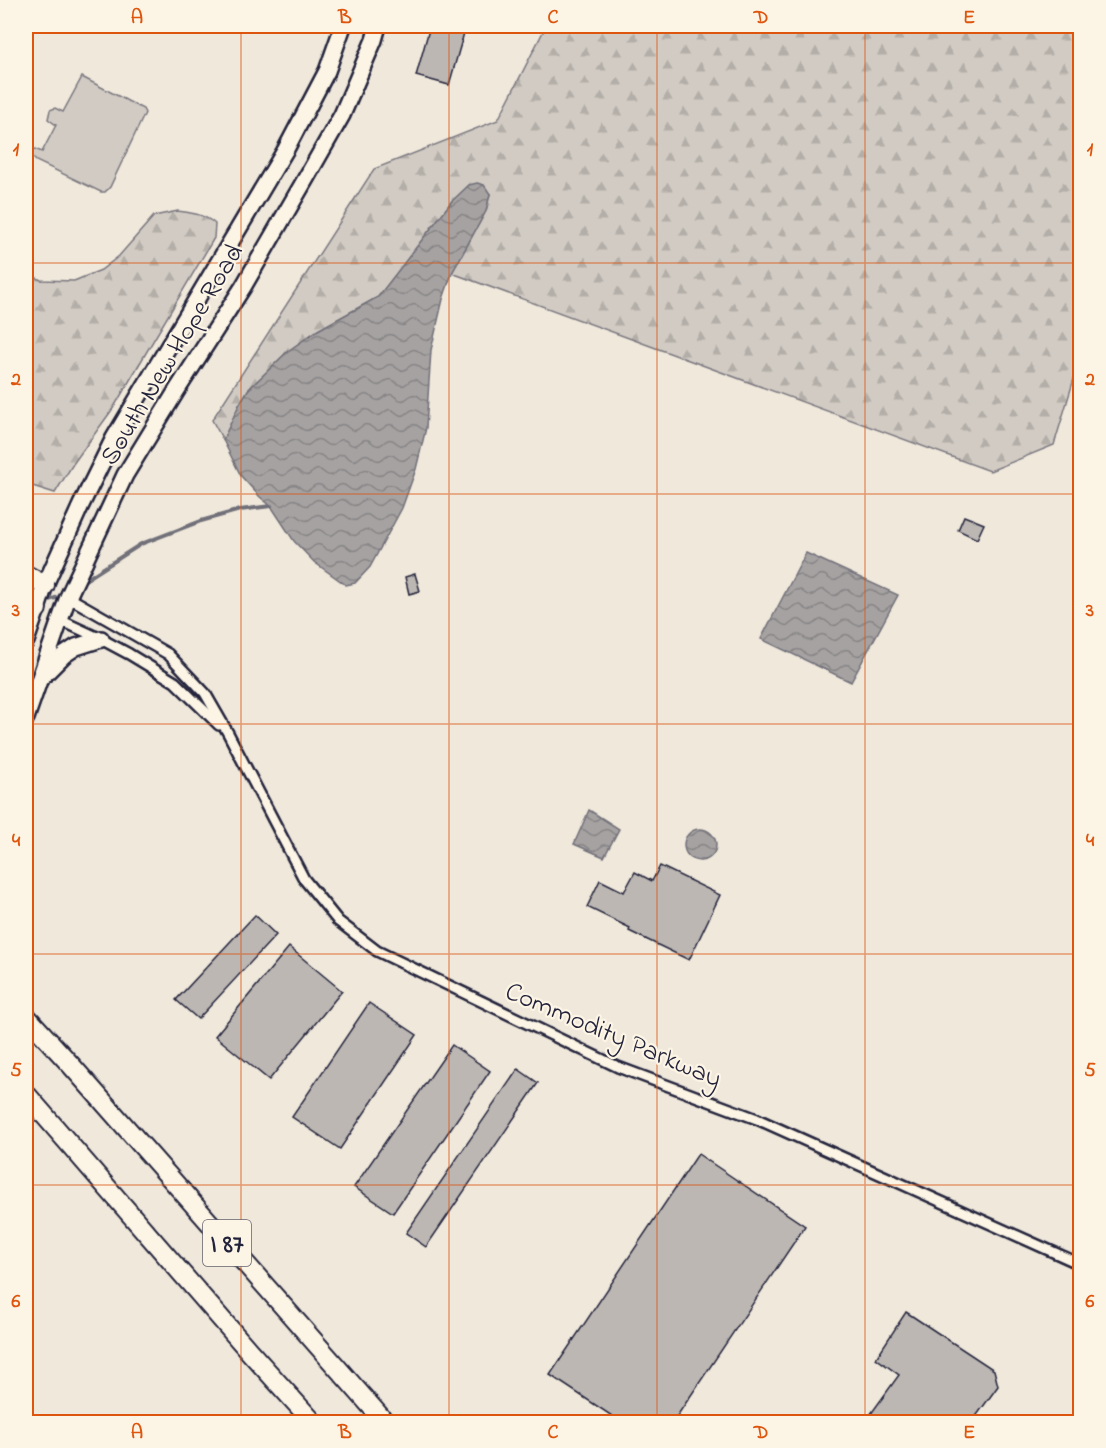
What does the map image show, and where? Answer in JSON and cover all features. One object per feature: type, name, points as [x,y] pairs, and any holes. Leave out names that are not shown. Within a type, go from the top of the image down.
[{"type":"highway","points":[[26,575],[45,585]]},
{"type":"highway","name":"I 87","points":[[26,1016],[385,1422]]},
{"type":"highway","name":"I 87","points":[[26,1094],[313,1422]]},
{"type":"main road","name":"South New Hope Road","points":[[26,641],[31,606],[45,585],[114,438],[286,149],[327,71],[344,26]]},
{"type":"main road","name":"South New Hope Road","points":[[26,718],[68,597],[125,475],[243,287],[342,115],[378,26]]},
{"type":"main road","points":[[45,585],[68,597]]},
{"type":"main road","points":[[31,606],[60,620]]},
{"type":"main road","points":[[39,680],[64,655],[76,647],[101,639]]},
{"type":"street","name":"Commodity Parkway","points":[[68,597],[168,654],[205,693],[303,879],[338,921],[377,951],[618,1067],[757,1119],[1080,1264]]},
{"type":"street","name":"Commodity Parkway","points":[[60,620],[129,654],[175,682],[228,733]]},
{"type":"green space","points":[[546,26],[1080,26],[1080,359],[1054,445],[990,471],[452,273],[486,211],[490,194],[452,201],[378,297],[318,330],[288,351],[248,390],[223,440],[212,420],[374,169],[498,120]]},
{"type":"green space","points":[[82,77],[143,109],[145,113],[110,187],[105,192],[36,161],[30,151],[35,149],[42,152],[56,125],[48,119],[50,110],[55,108],[63,112]]},
{"type":"green space","points":[[178,211],[198,214],[215,224],[214,238],[114,407],[55,493],[26,484],[26,273],[41,280],[74,281],[101,270],[119,256],[154,216]]},
{"type":"water","points":[[477,183],[484,185],[490,194],[486,211],[452,273],[443,299],[431,350],[426,428],[416,469],[402,508],[370,567],[355,583],[346,585],[314,562],[294,541],[271,506],[241,476],[223,440],[248,390],[288,351],[318,330],[378,297],[452,201],[469,185]]},
{"type":"water","points":[[806,553],[898,595],[851,682],[761,639]]},
{"type":"water","points":[[589,810],[619,829],[604,857],[574,844]]},
{"type":"water","points":[[700,829],[711,834],[716,845],[711,856],[700,861],[689,856],[684,845],[689,834]]},
{"type":"building","points":[[430,26],[466,26],[449,85],[416,76]]},
{"type":"building","points":[[964,516],[984,524],[977,539],[958,530]]},
{"type":"building","points":[[415,574],[420,591],[409,594],[405,577]]},
{"type":"building","points":[[660,866],[720,895],[689,960],[629,931],[630,928],[587,907],[600,880],[624,892],[635,872],[652,881]]},
{"type":"building","points":[[255,915],[276,935],[198,1019],[176,1000]]},
{"type":"building","points":[[289,947],[342,991],[269,1080],[215,1036]]},
{"type":"building","points":[[369,1003],[417,1035],[340,1149],[292,1117]]},
{"type":"building","points":[[452,1045],[490,1071],[393,1213],[354,1187]]},
{"type":"building","points":[[518,1069],[538,1083],[426,1247],[406,1233]]},
{"type":"building","points":[[698,1154],[805,1226],[673,1422],[621,1422],[550,1375]]},
{"type":"building","points":[[906,1312],[994,1370],[998,1386],[972,1422],[865,1422],[899,1375],[876,1358]]},
{"type":"waterway","points":[[82,582],[141,544],[201,521],[240,510],[271,506]]},
{"type":"waterway","points":[[45,601],[63,594]]}]
